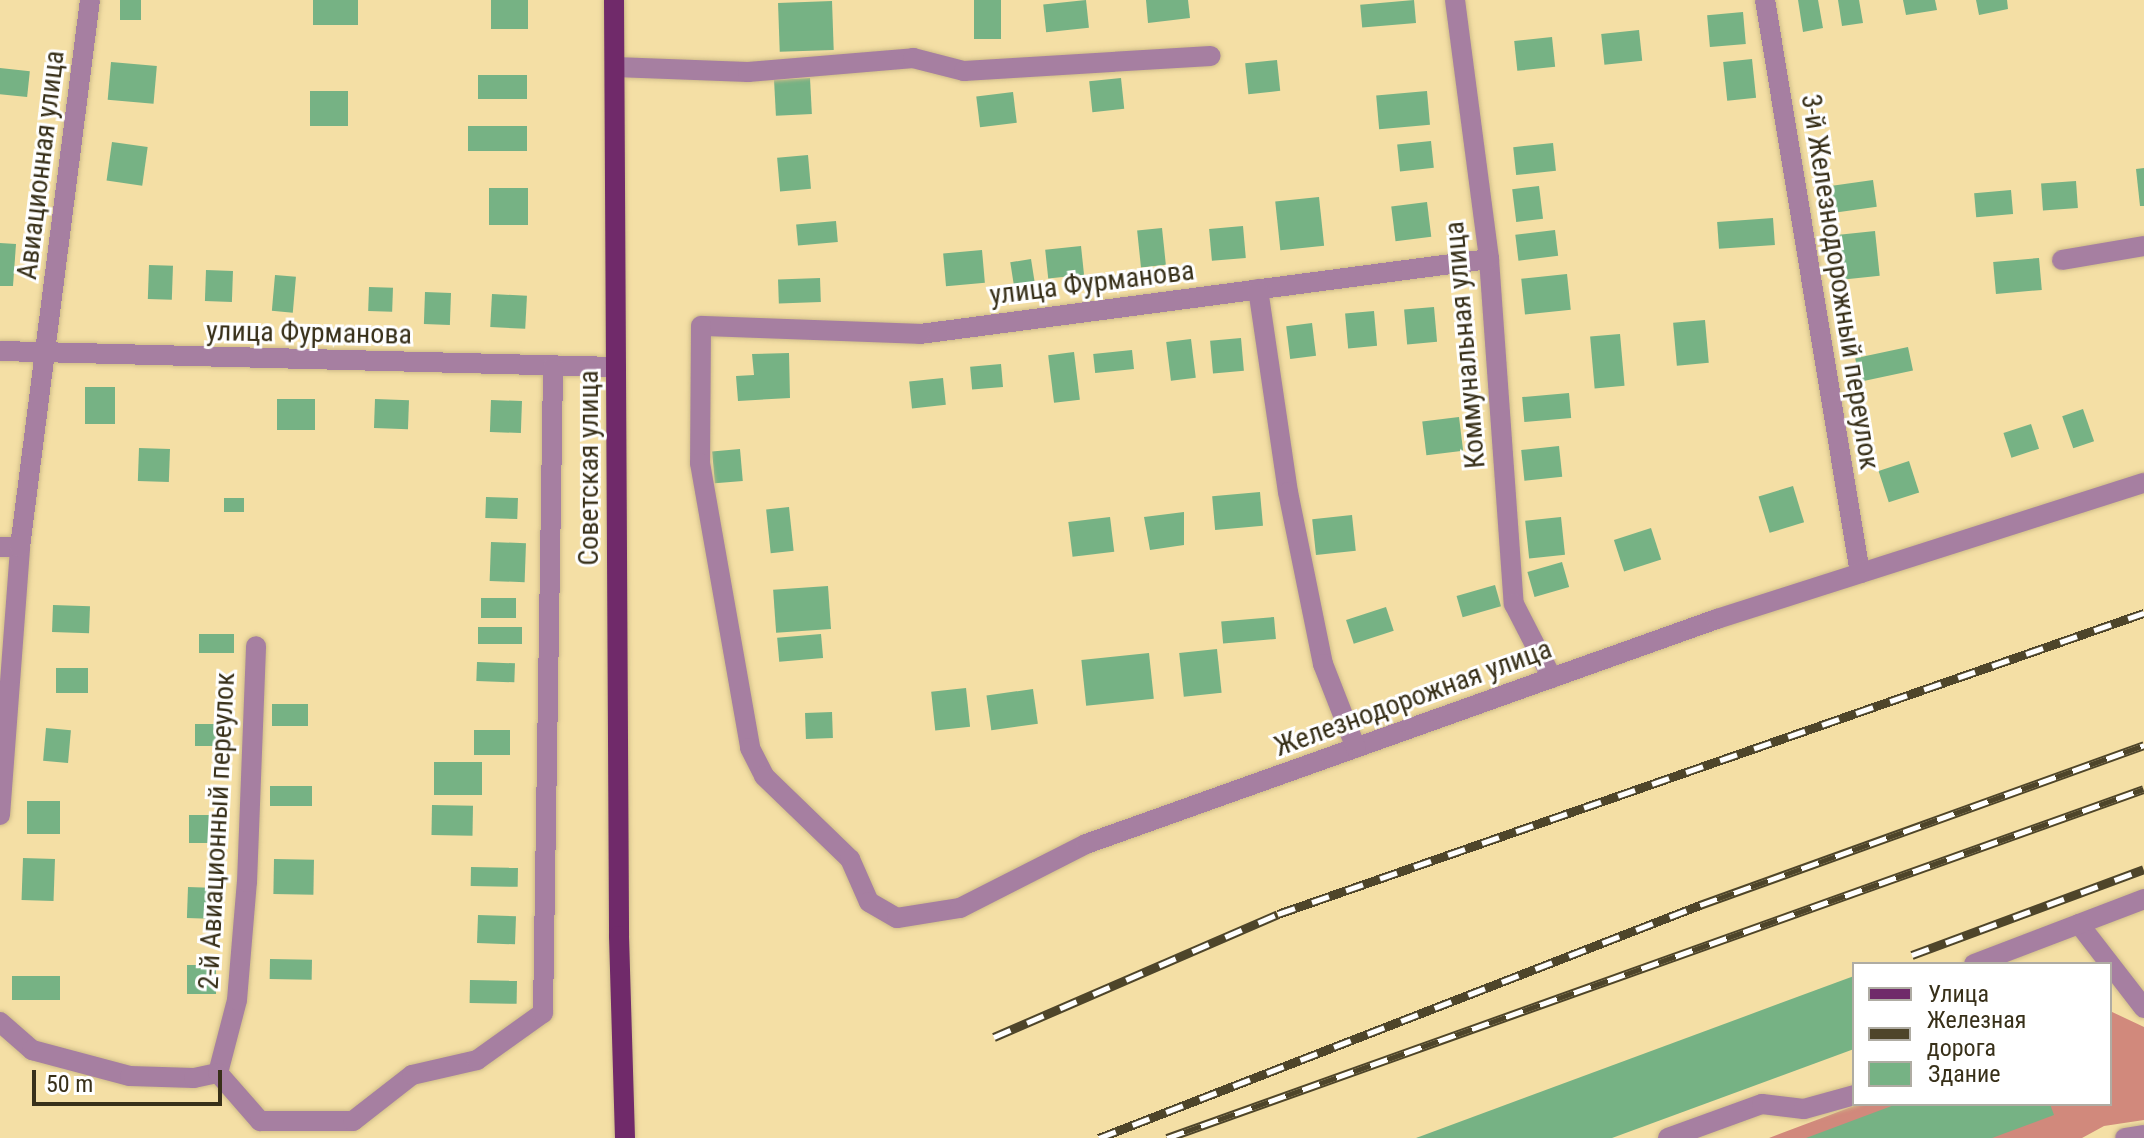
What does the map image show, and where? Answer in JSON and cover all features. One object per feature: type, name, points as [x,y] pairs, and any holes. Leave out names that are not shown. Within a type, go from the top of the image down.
[{"type":"main road","name":"Советская улица","points":[[614,0],[619,936],[625,1138]]},
{"type":"street","name":"Авиационная улица","points":[[0,815],[10,547],[46,354],[90,0]]},
{"type":"street","name":"3-й Железнодорожный переулок","points":[[1765,0],[1860,573]]},
{"type":"street","name":"Коммунальная улица","points":[[1458,2],[1489,259],[1514,604],[1552,678]]},
{"type":"street","points":[[615,67],[748,72],[913,58],[964,71],[1211,56]]},
{"type":"street","points":[[2062,260],[2144,246]]},
{"type":"street","name":"улица Фурманова","points":[[764,776],[750,748],[700,463],[701,326],[920,334],[1489,259]]},
{"type":"street","points":[[1258,289],[1288,492],[1323,664],[1356,748]]},
{"type":"street","name":"улица Фурманова","points":[[0,351],[616,367]]},
{"type":"street","points":[[0,1022],[32,1050],[130,1076],[194,1078],[218,1073],[260,1121],[353,1121],[412,1075],[477,1060],[543,1013],[553,366]]},
{"type":"street","name":"Железнодорожная улица","points":[[764,776],[850,859],[869,902],[897,918],[960,908],[1086,844],[1552,678],[1860,573],[2144,483]]},
{"type":"street","name":"2-й Авиационный переулок","points":[[218,1073],[237,1000],[247,882],[256,646]]},
{"type":"street","points":[[1979,962],[2144,899]]},
{"type":"street","points":[[2079,924],[2108,962]]},
{"type":"street","points":[[2112,967],[2144,1008]]},
{"type":"street","points":[[1668,1138],[1762,1104],[1804,1109],[1852,1096]]},
{"type":"street","points":[[2125,1138],[2144,1135]]},
{"type":"shaded area","points":[[2112,1012],[2144,1027],[2144,1120],[2104,1126],[2082,1138],[1769,1138],[1854,1106],[2112,1106]]},
{"type":"building","points":[[120,0],[141,0],[141,20],[120,20]]},
{"type":"building","points":[[313,0],[358,0],[358,25],[313,25]]},
{"type":"building","points":[[491,0],[528,0],[528,29],[491,29]]},
{"type":"building","points":[[974,0],[1001,0],[1001,39],[974,39]]},
{"type":"building","points":[[1086,0],[1089,28],[1046,32],[1043,4]]},
{"type":"building","points":[[1146,0],[1188,0],[1190,18],[1148,23]]},
{"type":"building","points":[[1414,0],[1416,23],[1362,28],[1360,5]]},
{"type":"building","points":[[1798,0],[1818,0],[1823,28],[1803,32]]},
{"type":"building","points":[[1838,0],[1859,0],[1863,23],[1842,26]]},
{"type":"building","points":[[1903,0],[1935,0],[1937,10],[1906,15]]},
{"type":"building","points":[[1976,0],[2007,0],[2008,9],[1979,15]]},
{"type":"building","points":[[832,1],[834,50],[780,52],[778,3]]},
{"type":"building","points":[[1743,12],[1746,44],[1710,47],[1707,15]]},
{"type":"building","points":[[1639,30],[1642,61],[1604,65],[1601,34]]},
{"type":"building","points":[[1552,37],[1555,67],[1517,71],[1514,41]]},
{"type":"building","points":[[1752,59],[1756,98],[1727,101],[1723,62]]},
{"type":"building","points":[[1277,60],[1280,91],[1248,94],[1245,63]]},
{"type":"building","points":[[111,62],[157,66],[154,104],[108,100]]},
{"type":"building","points":[[0,68],[30,71],[27,97],[0,94]]},
{"type":"building","points":[[478,75],[527,75],[527,99],[478,99]]},
{"type":"building","points":[[810,78],[812,114],[776,116],[774,80]]},
{"type":"building","points":[[1121,78],[1124,109],[1092,112],[1089,81]]},
{"type":"building","points":[[310,91],[348,91],[348,126],[310,126]]},
{"type":"building","points":[[1427,91],[1430,125],[1379,129],[1376,95]]},
{"type":"building","points":[[1013,92],[1017,123],[980,127],[976,97]]},
{"type":"building","points":[[468,126],[527,126],[527,151],[468,151]]},
{"type":"building","points":[[1431,141],[1434,168],[1400,171],[1397,145]]},
{"type":"building","points":[[112,142],[148,147],[142,186],[107,181]]},
{"type":"building","points":[[1553,143],[1556,171],[1516,175],[1513,147]]},
{"type":"building","points":[[808,155],[811,189],[780,192],[777,158]]},
{"type":"building","points":[[2144,168],[2144,206],[2140,206],[2136,169]]},
{"type":"building","points":[[1873,180],[1877,207],[1834,213],[1830,186]]},
{"type":"building","points":[[2076,181],[2078,208],[2043,210],[2041,183]]},
{"type":"building","points":[[1539,186],[1543,219],[1516,222],[1512,189]]},
{"type":"building","points":[[489,188],[528,188],[528,225],[489,225]]},
{"type":"building","points":[[2011,190],[2013,214],[1976,217],[1974,193]]},
{"type":"building","points":[[1319,197],[1324,246],[1280,250],[1275,202]]},
{"type":"building","points":[[1427,202],[1431,237],[1396,241],[1391,206]]},
{"type":"building","points":[[1773,218],[1775,245],[1719,249],[1717,222]]},
{"type":"building","points":[[836,221],[838,242],[798,245],[796,224]]},
{"type":"building","points":[[1243,226],[1246,258],[1212,261],[1209,229]]},
{"type":"building","points":[[1162,228],[1166,265],[1141,267],[1137,231]]},
{"type":"building","points":[[1555,230],[1558,256],[1518,261],[1515,235]]},
{"type":"building","points":[[1875,231],[1880,276],[1844,280],[1839,235]]},
{"type":"building","points":[[0,243],[16,244],[13,286],[0,286]]},
{"type":"building","points":[[1081,246],[1084,275],[1048,279],[1045,250]]},
{"type":"building","points":[[982,250],[985,283],[946,286],[943,253]]},
{"type":"building","points":[[2039,258],[2042,290],[1996,294],[1993,262]]},
{"type":"building","points":[[1031,259],[1035,283],[1014,286],[1010,262]]},
{"type":"building","points":[[149,265],[173,266],[172,300],[148,299]]},
{"type":"building","points":[[206,270],[233,271],[232,302],[205,301]]},
{"type":"building","points":[[1567,274],[1571,310],[1525,315],[1521,279]]},
{"type":"building","points":[[275,275],[296,277],[293,313],[272,311]]},
{"type":"building","points":[[820,278],[821,302],[779,303],[778,279]]},
{"type":"building","points":[[369,287],[393,288],[392,312],[368,311]]},
{"type":"building","points":[[425,292],[451,293],[450,325],[424,324]]},
{"type":"building","points":[[492,294],[527,296],[525,329],[490,327]]},
{"type":"building","points":[[1434,307],[1437,342],[1407,344],[1404,310]]},
{"type":"building","points":[[1374,311],[1377,346],[1348,348],[1345,314]]},
{"type":"building","points":[[1705,320],[1709,363],[1677,366],[1673,323]]},
{"type":"building","points":[[1312,323],[1316,356],[1290,359],[1286,326]]},
{"type":"building","points":[[1620,334],[1625,386],[1595,388],[1590,337]]},
{"type":"building","points":[[1241,338],[1244,371],[1213,374],[1210,341]]},
{"type":"building","points":[[1191,339],[1196,378],[1171,381],[1166,342]]},
{"type":"building","points":[[1908,347],[1913,370],[1860,382],[1855,358]]},
{"type":"building","points":[[1132,350],[1134,369],[1095,373],[1093,354]]},
{"type":"building","points":[[1074,352],[1080,400],[1054,403],[1048,355]]},
{"type":"building","points":[[789,353],[790,398],[738,401],[736,376],[754,375],[752,354]]},
{"type":"building","points":[[1001,364],[1003,387],[972,390],[970,367]]},
{"type":"building","points":[[943,378],[946,405],[912,408],[909,382]]},
{"type":"building","points":[[85,387],[115,387],[115,424],[85,424]]},
{"type":"building","points":[[1569,393],[1571,418],[1524,422],[1522,397]]},
{"type":"building","points":[[277,399],[315,399],[315,430],[277,430]]},
{"type":"building","points":[[375,399],[409,400],[408,429],[374,428]]},
{"type":"building","points":[[491,400],[522,401],[521,433],[490,432]]},
{"type":"building","points":[[2083,409],[2094,441],[2073,448],[2062,416]]},
{"type":"building","points":[[1459,417],[1463,451],[1426,455],[1422,422]]},
{"type":"building","points":[[2031,424],[2039,449],[2011,458],[2003,433]]},
{"type":"building","points":[[1559,446],[1562,477],[1524,481],[1521,450]]},
{"type":"building","points":[[139,448],[170,449],[169,482],[138,481]]},
{"type":"building","points":[[740,449],[743,481],[715,483],[712,451]]},
{"type":"building","points":[[1909,461],[1919,492],[1889,502],[1879,471]]},
{"type":"building","points":[[1793,486],[1804,522],[1770,533],[1759,497]]},
{"type":"building","points":[[1260,492],[1263,526],[1215,530],[1212,496]]},
{"type":"building","points":[[486,497],[518,498],[517,519],[485,518]]},
{"type":"building","points":[[224,498],[244,498],[244,512],[224,512]]},
{"type":"building","points":[[789,507],[794,551],[771,553],[766,509]]},
{"type":"building","points":[[1184,512],[1184,545],[1150,550],[1144,517]]},
{"type":"building","points":[[1352,515],[1356,551],[1316,555],[1312,519]]},
{"type":"building","points":[[1110,517],[1114,552],[1073,557],[1068,522]]},
{"type":"building","points":[[1561,517],[1565,555],[1529,559],[1525,521]]},
{"type":"building","points":[[1651,528],[1661,559],[1624,571],[1614,540]]},
{"type":"building","points":[[491,542],[526,543],[525,582],[490,581]]},
{"type":"building","points":[[1562,562],[1569,587],[1535,597],[1527,572]]},
{"type":"building","points":[[1495,585],[1501,606],[1463,617],[1457,596]]},
{"type":"building","points":[[828,586],[831,629],[776,633],[773,590]]},
{"type":"building","points":[[481,598],[516,598],[516,618],[481,618]]},
{"type":"building","points":[[53,605],[90,606],[89,633],[52,632]]},
{"type":"building","points":[[1386,607],[1394,631],[1354,644],[1346,620]]},
{"type":"building","points":[[1274,617],[1276,639],[1223,644],[1221,622]]},
{"type":"building","points":[[478,627],[522,627],[522,644],[478,644]]},
{"type":"building","points":[[199,634],[234,634],[234,653],[199,653]]},
{"type":"building","points":[[821,634],[823,658],[779,662],[777,638]]},
{"type":"building","points":[[1217,649],[1222,693],[1184,697],[1179,653]]},
{"type":"building","points":[[1149,653],[1154,699],[1086,706],[1081,660]]},
{"type":"building","points":[[477,662],[515,663],[514,682],[476,681]]},
{"type":"building","points":[[56,668],[88,668],[88,693],[56,693]]},
{"type":"building","points":[[966,688],[970,727],[935,730],[931,692]]},
{"type":"building","points":[[1033,689],[1038,724],[991,730],[986,696]]},
{"type":"building","points":[[272,704],[308,704],[308,726],[272,726]]},
{"type":"building","points":[[832,712],[833,738],[806,739],[805,713]]},
{"type":"building","points":[[195,724],[229,724],[229,746],[195,746]]},
{"type":"building","points":[[46,728],[71,730],[68,763],[43,761]]},
{"type":"building","points":[[474,730],[510,730],[510,755],[474,755]]},
{"type":"building","points":[[434,762],[482,762],[482,795],[434,795]]},
{"type":"building","points":[[270,786],[312,786],[312,806],[270,806]]},
{"type":"building","points":[[27,801],[60,801],[60,834],[27,834]]},
{"type":"building","points":[[432,805],[473,806],[472,836],[431,835]]},
{"type":"building","points":[[189,815],[224,815],[224,843],[189,843]]},
{"type":"building","points":[[23,858],[55,859],[54,901],[22,900]]},
{"type":"building","points":[[274,859],[314,860],[313,895],[273,894]]},
{"type":"building","points":[[471,867],[518,868],[518,887],[471,886]]},
{"type":"building","points":[[188,887],[217,888],[216,919],[187,918]]},
{"type":"building","points":[[478,915],[516,916],[515,944],[477,943]]},
{"type":"building","points":[[270,959],[312,960],[312,980],[270,979]]},
{"type":"building","points":[[187,965],[216,965],[216,994],[187,994]]},
{"type":"building","points":[[12,976],[60,976],[60,1000],[12,1000]]},
{"type":"building","points":[[1852,977],[1852,1050],[1612,1138],[1416,1138]]},
{"type":"building","points":[[470,980],[517,981],[517,1004],[470,1003]]},
{"type":"building","points":[[1892,1106],[2051,1106],[2054,1115],[1992,1138],[1806,1138]]},
{"type":"railway","points":[[994,1037],[1278,914],[2144,613]]},
{"type":"railway","points":[[1099,1138],[1700,905],[2144,745]]},
{"type":"railway","points":[[1167,1138],[2144,789]]},
{"type":"railway","points":[[1912,955],[2144,869]]}]
